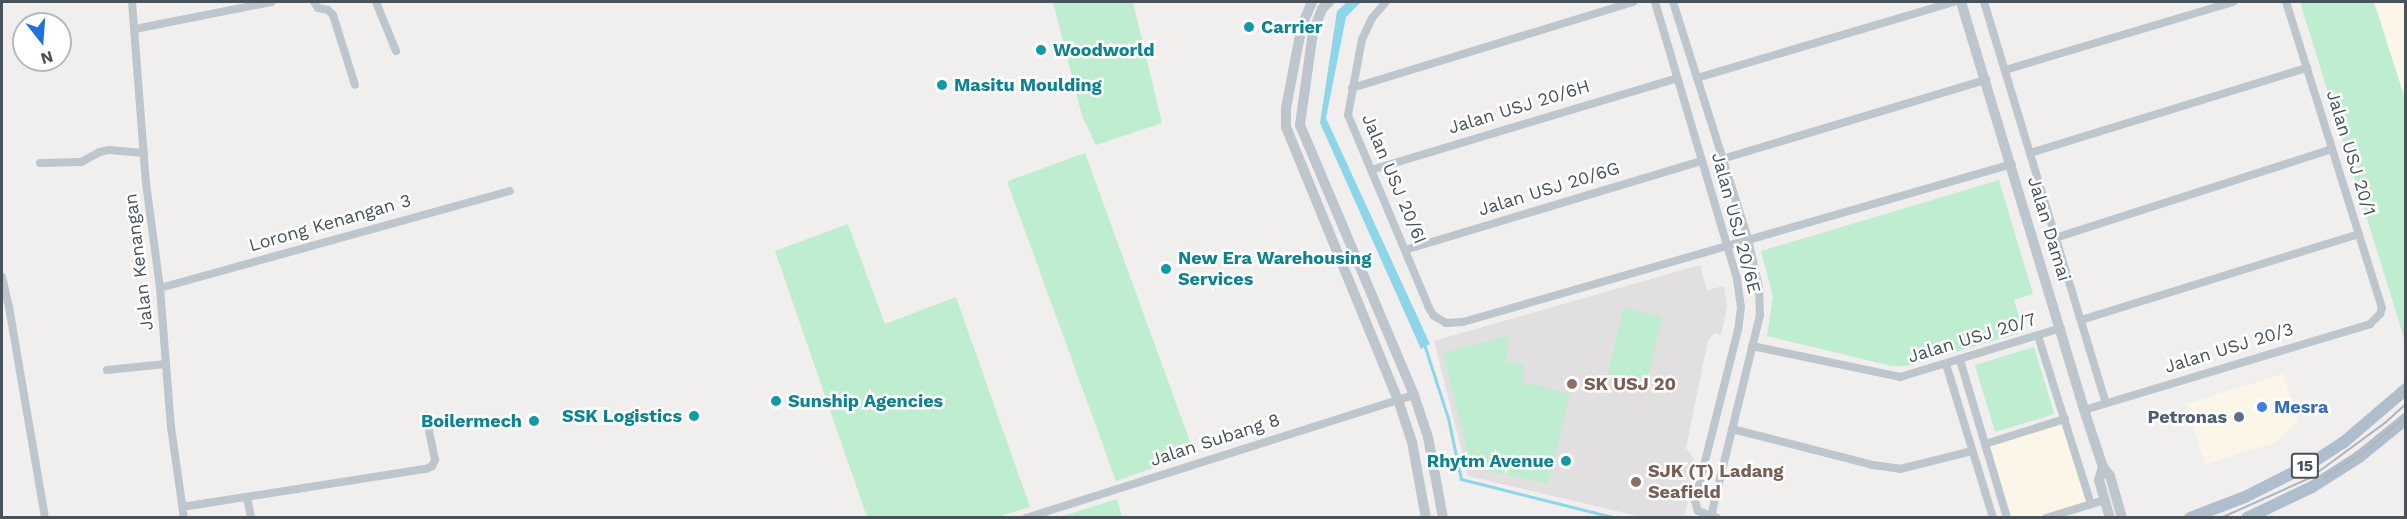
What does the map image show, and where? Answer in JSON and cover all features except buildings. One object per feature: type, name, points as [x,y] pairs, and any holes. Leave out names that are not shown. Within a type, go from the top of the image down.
[{"type":"main road","name":"15","points":[[2190,518],[2246,497],[2310,464],[2344,442],[2406,389]]},
{"type":"main road","name":"15","points":[[2247,518],[2295,496],[2331,475],[2359,457],[2406,419]]},
{"type":"street","name":"Jalan Kenangan","points":[[132,2],[144,153],[184,518]]},
{"type":"street","points":[[135,29],[271,2]]},
{"type":"street","points":[[314,2],[318,8],[328,10],[333,15],[355,85]]},
{"type":"street","points":[[376,2],[396,51]]},
{"type":"street","points":[[1312,2],[1302,25],[1286,108],[1286,127],[1398,400],[1412,442],[1426,518]]},
{"type":"street","points":[[1329,2],[1322,9],[1313,32],[1300,125],[1414,395],[1428,437],[1443,518]]},
{"type":"street","name":"Jalan USJ 20/6I","points":[[1386,2],[1366,28],[1348,107],[1350,125],[1434,316],[1446,323],[1455,324],[1727,244]]},
{"type":"street","points":[[1352,88],[1633,2]]},
{"type":"street","name":"Jalan USJ 20/6E","points":[[1655,2],[1737,279],[1741,307],[1733,350],[1695,501],[1698,511],[1714,517]]},
{"type":"street","points":[[1673,2],[1748,238],[1757,273],[1760,302],[1714,517]]},
{"type":"street","points":[[1697,78],[1953,2]]},
{"type":"street","name":"Jalan Damai","points":[[1961,2],[2012,164],[2084,410],[2103,467],[2110,476],[2122,518]]},
{"type":"street","points":[[1984,2],[2106,403]]},
{"type":"street","points":[[2005,70],[2233,2]]},
{"type":"street","name":"Jalan USJ 20/1","points":[[2286,2],[2382,308],[2380,314]]},
{"type":"street","points":[[2030,153],[2307,68]]},
{"type":"street","name":"Jalan USJ 20/6H","points":[[1371,170],[1678,78]]},
{"type":"street","points":[[1722,159],[1986,80]]},
{"type":"street","points":[[2055,238],[2332,149]]},
{"type":"street","points":[[40,163],[81,162],[99,152],[109,150],[144,153]]},
{"type":"street","name":"Jalan USJ 20/6G","points":[[1405,250],[1702,161]]},
{"type":"street","points":[[1727,244],[2012,164]]},
{"type":"street","name":"Lorong Kenangan 3","points":[[160,288],[510,191]]},
{"type":"street","points":[[2081,320],[2359,234]]},
{"type":"street","points":[[2,278],[45,518]]},
{"type":"street","name":"Jalan USJ 20/3","points":[[2084,410],[2370,324],[2380,314]]},
{"type":"street","name":"Jalan USJ 20/7","points":[[1752,346],[1890,377],[1900,377],[2061,328]]},
{"type":"street","points":[[2038,336],[2091,504]]},
{"type":"street","points":[[1960,360],[2007,518]]},
{"type":"street","points":[[107,370],[166,364]]},
{"type":"street","points":[[1946,364],[1993,518]]},
{"type":"street","name":"Jalan Subang 8","points":[[1026,518],[1414,395]]},
{"type":"street","points":[[182,507],[426,469],[432,466],[435,460],[426,416]]},
{"type":"street","points":[[1985,444],[2065,419]]},
{"type":"street","points":[[1732,429],[1873,465],[1900,469],[1972,450]]},
{"type":"street","name":"Jalan Damai","points":[[2103,467],[2099,480],[2110,518]]},
{"type":"street","points":[[247,497],[251,518]]},
{"type":"street","points":[[2046,518],[2105,500]]},
{"type":"shaded area","points":[[2374,2],[2405,2],[2405,99]]},
{"type":"shaded area","name":"SK USJ 20","points":[[1700,265],[1707,290],[1724,286],[1727,306],[1721,335],[1714,333],[1708,340],[1686,448],[1697,463],[1684,517],[1642,517],[1468,476],[1434,341]]},
{"type":"shaded area","points":[[2283,374],[2298,420],[2277,442],[2205,465],[2186,404]]},
{"type":"shaded area","points":[[2065,419],[2091,504],[2046,517],[2007,517],[1985,444]]},
{"type":"green space","points":[[1053,2],[1133,2],[1162,123],[1096,145],[1082,116]]},
{"type":"green space","points":[[2300,2],[2374,2],[2405,99],[2405,341]]},
{"type":"green space","points":[[1085,153],[1194,453],[1116,481],[1007,181]]},
{"type":"green space","points":[[1999,180],[2033,294],[2014,300],[2024,332],[1907,366],[1892,366],[1767,336],[1773,297],[1761,251]]},
{"type":"green space","points":[[848,224],[885,324],[956,297],[1030,507],[997,517],[867,517],[775,251]]},
{"type":"green space","points":[[1623,308],[1662,317],[1645,389],[1606,380]]},
{"type":"green space","points":[[1509,336],[1506,362],[1524,365],[1522,382],[1570,394],[1548,484],[1471,467],[1443,353]]},
{"type":"green space","points":[[2034,347],[2054,414],[1995,432],[1975,365]]},
{"type":"green space","points":[[1117,499],[1122,517],[1060,517]]},
{"type":"water","points":[[1347,2],[1361,2],[1346,17],[1326,118],[1430,344],[1421,349],[1320,123],[1337,11]]},
{"type":"waterway","points":[[1425,347],[1448,418],[1461,479],[1616,518]]},
{"type":"tram line","points":[[2221,518],[2310,478],[2385,423],[2406,404]]},
{"type":"tram line","points":[[2324,478],[2360,455],[2406,417]]},
{"type":"place","name":"Carrier","points":[[1249,27]]},
{"type":"place","name":"Woodworld","points":[[1041,50]]},
{"type":"place","name":"Masitu Moulding","points":[[942,85]]},
{"type":"place","name":"New Era Warehousing Services","points":[[1166,269]]},
{"type":"place","name":"SK USJ 20","points":[[1572,384]]},
{"type":"place","name":"Sunship Agencies","points":[[776,401]]},
{"type":"place","name":"Mesra","points":[[2262,407]]},
{"type":"place","name":"SSK Logistics","points":[[694,416]]},
{"type":"place","name":"Petronas","points":[[2239,417]]},
{"type":"place","name":"Boilermech","points":[[534,421]]},
{"type":"place","name":"Rhytm Avenue","points":[[1566,461]]},
{"type":"place","name":"SJK (T) Ladang Seafield","points":[[1636,482]]}]
